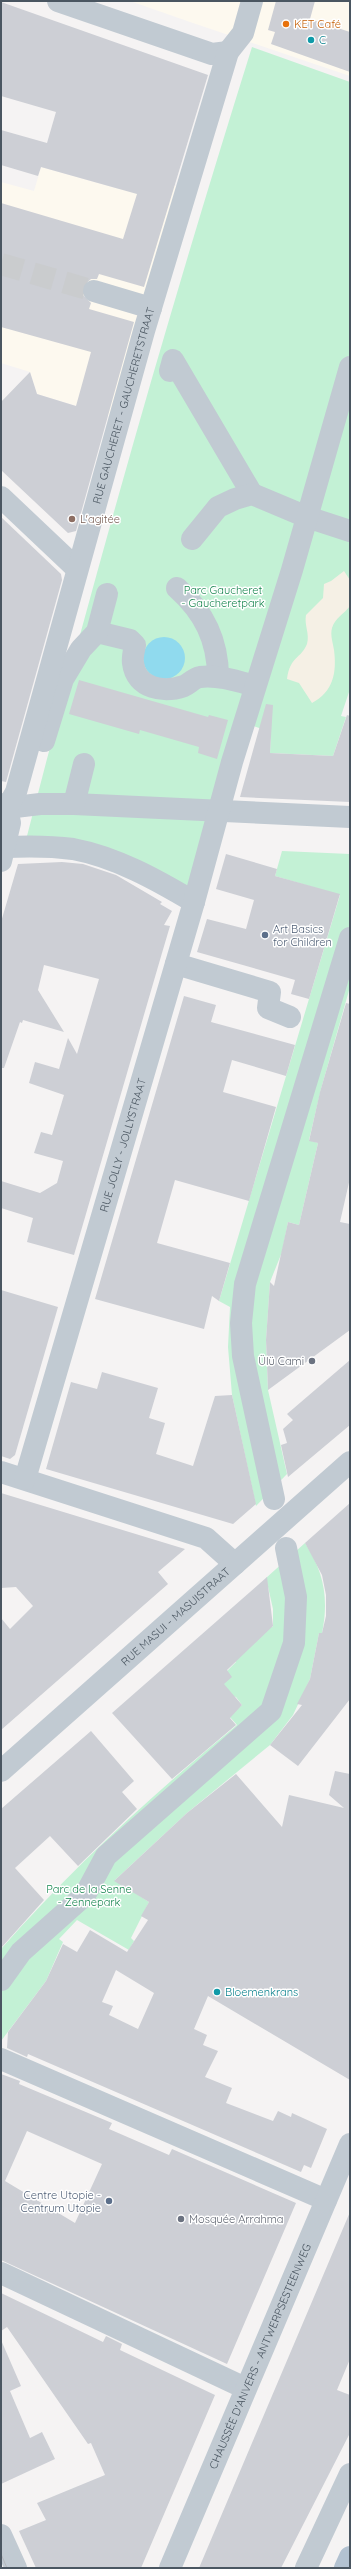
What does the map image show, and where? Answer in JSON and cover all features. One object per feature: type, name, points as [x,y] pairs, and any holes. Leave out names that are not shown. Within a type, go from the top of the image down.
[{"type":"street","points":[[58,1],[212,54],[228,52]]},
{"type":"street","name":"RUE GAUCHERET - GAUCHERETSTRAAT","points":[[11,806],[76,568],[151,308],[228,52],[243,33],[252,1]]},
{"type":"street","points":[[94,291],[151,308]]},
{"type":"street","points":[[170,371],[173,360],[253,489],[307,517],[350,531]]},
{"type":"street","name":"RUE JOLLY - JOLLYSTRAAT","points":[[25,1479],[194,902],[255,686],[307,517],[350,367]]},
{"type":"street","points":[[192,539],[218,507],[253,489]]},
{"type":"street","points":[[1,497],[76,568]]},
{"type":"street","points":[[177,588],[190,600],[205,620],[218,659],[218,677]]},
{"type":"street","points":[[107,594],[97,632],[81,649],[63,679],[11,806],[10,823],[3,854],[36,846],[74,850],[120,864],[157,880],[194,902]]},
{"type":"street","points":[[97,632],[130,640],[135,645],[132,664],[141,681],[151,688],[168,690],[185,685],[199,677],[218,677],[255,686]]},
{"type":"street","points":[[74,804],[84,764]]},
{"type":"street","points":[[11,806],[74,804],[350,817]]},
{"type":"street","points":[[274,1499],[243,1356],[241,1323],[245,1284],[350,938]]},
{"type":"street","points":[[176,964],[270,992],[268,1008],[290,1017]]},
{"type":"street","name":"RUE MASUI - MASUISTRAAT","points":[[1,1771],[350,1462]]},
{"type":"street","points":[[1,1472],[206,1538],[235,1564]]},
{"type":"street","points":[[1,1980],[21,1952],[86,1895],[106,1856],[271,1711],[294,1643],[296,1614],[295,1592],[286,1548]]},
{"type":"street","points":[[1,2059],[326,2200]]},
{"type":"street","name":"CHAUSSÉE D'ANVERS - ANTWERPSESTEENWEG","points":[[170,2568],[245,2388],[350,2144]]},
{"type":"street","points":[[1,2273],[245,2388]]},
{"type":"street","points":[[306,2568],[350,2474]]},
{"type":"street","points":[[1,2535],[16,2568]]},
{"type":"shaded area","points":[[130,1],[350,1],[350,76],[190,22]]},
{"type":"shaded area","points":[[41,167],[119,189],[142,176],[176,186],[110,416],[37,394],[30,372],[1,363],[1,182],[34,191]]},
{"type":"green space","name":"Parc Gaucheret - Gaucheretpark","points":[[252,47],[350,82],[350,689],[341,716],[346,717],[333,756],[270,753],[271,732],[242,722],[193,888],[27,836],[79,638],[134,440]]},
{"type":"green space","points":[[282,851],[350,854],[350,987],[321,1089],[309,1140],[318,1143],[299,1225],[288,1222],[282,1252],[270,1282],[266,1341],[268,1390],[287,1474],[256,1506],[232,1395],[228,1347],[230,1307],[219,1301],[340,895],[275,876]]},
{"type":"green space","name":"Parc de la Senne - Zennepark","points":[[305,1543],[321,1575],[325,1597],[325,1609],[322,1633],[319,1633],[310,1679],[293,1715],[270,1745],[187,1813],[115,1880],[149,1902],[131,1938],[134,1941],[129,1950],[77,1920],[59,1939],[63,1942],[46,1981],[1,2041],[1,1949],[56,1889],[114,1832],[174,1778],[237,1725],[229,1716],[242,1705],[236,1697],[207,1691],[236,1662],[234,1660],[265,1620],[273,1627],[273,1609],[266,1578]]},
{"type":"sand","points":[[344,571],[350,580],[350,606],[337,619],[331,631],[335,658],[334,674],[325,693],[312,703],[299,683],[287,679],[288,672],[293,662],[302,653],[307,644],[308,637],[306,615],[323,598],[324,584],[331,581]]},
{"type":"water","points":[[160,637],[168,637],[176,640],[182,646],[185,658],[182,670],[176,676],[168,679],[160,679],[152,676],[146,670],[143,662],[143,654],[146,646],[152,640]]},
{"type":"building","name":"C","points":[[276,1],[315,1],[310,19],[350,32],[350,72],[271,44],[275,32],[268,30]]},
{"type":"building","points":[[1,2],[208,75],[144,287],[99,274],[97,279],[91,279],[82,287],[82,294],[91,303],[89,309],[134,322],[76,531],[68,533],[1,470],[1,402],[30,372],[37,394],[76,406],[91,352],[1,327],[1,203],[123,239],[137,194],[41,167],[38,176],[1,165],[1,130],[47,143],[56,112],[1,96]]},
{"type":"building","points":[[1,517],[61,574],[62,580],[6,782],[1,781]]},
{"type":"building","points":[[79,680],[208,717],[209,715],[228,720],[217,759],[198,753],[199,747],[140,730],[139,734],[69,714]]},
{"type":"building","points":[[266,704],[273,705],[270,753],[333,756],[347,715],[350,716],[350,802],[240,797]]},
{"type":"building","points":[[226,854],[277,869],[275,876],[340,894],[309,999],[291,994],[295,980],[197,952],[207,919],[246,929],[254,900],[216,889]]},
{"type":"building","points":[[62,862],[83,864],[116,875],[162,902],[160,904],[172,911],[164,925],[170,926],[74,1255],[27,1242],[33,1218],[1,1208],[1,1181],[40,1193],[57,1183],[63,1161],[34,1153],[41,1132],[52,1135],[64,1095],[29,1083],[35,1062],[59,1069],[68,1038],[77,1054],[99,979],[44,965],[38,990],[64,1032],[23,1020],[22,1023],[20,1022],[4,1068],[1,1068],[1,922],[18,864]]},
{"type":"building","points":[[184,996],[216,1005],[211,1022],[295,1045],[286,1076],[232,1060],[223,1092],[276,1107],[249,1201],[175,1180],[157,1243],[230,1263],[219,1301],[212,1296],[204,1329],[95,1299]]},
{"type":"building","points":[[346,1003],[350,1004],[350,1178],[340,1222],[350,1224],[350,1330],[268,1390],[266,1340],[270,1282],[274,1286],[288,1222],[299,1225],[318,1143],[309,1141],[320,1092]]},
{"type":"building","points":[[1,1290],[58,1307],[15,1455],[10,1459],[1,1456]]},
{"type":"building","points":[[350,1360],[350,1425],[288,1477],[281,1445],[287,1443],[283,1429],[293,1420],[287,1414]]},
{"type":"building","points":[[102,1372],[158,1388],[149,1418],[165,1423],[156,1454],[193,1466],[215,1396],[232,1395],[256,1504],[233,1524],[46,1469],[71,1382],[97,1389]]},
{"type":"building","points":[[1,1493],[185,1549],[158,1572],[168,1584],[1,1730],[1,1618],[10,1629],[33,1606],[16,1587],[1,1588]]},
{"type":"building","points":[[350,1503],[350,1699],[298,1766],[270,1745],[302,1705],[297,1704],[310,1679],[319,1633],[322,1633],[326,1616],[326,1595],[322,1575],[305,1543]]},
{"type":"building","points":[[267,1577],[273,1626],[227,1670],[232,1677],[224,1684],[242,1705],[230,1718],[236,1725],[172,1779],[112,1713]]},
{"type":"building","points":[[91,1731],[134,1781],[122,1792],[137,1809],[78,1866],[50,1836],[15,1868],[44,1900],[1,1948],[1,1809]]},
{"type":"building","points":[[335,1771],[350,1774],[350,2080],[208,1996],[194,2029],[207,2035],[203,2045],[218,2051],[205,2077],[232,2088],[226,2103],[273,2121],[278,2111],[291,2117],[292,2113],[327,2129],[311,2168],[304,2165],[301,2172],[28,2054],[27,2057],[7,2048],[8,2032],[46,1981],[63,1944],[77,1952],[90,1930],[127,1952],[148,1920],[141,1916],[149,1902],[114,1881],[187,1813],[236,1774],[282,1827],[289,1795],[344,1808],[329,1795]],"holes":[[[116,1970],[154,1993],[138,2029],[109,2015],[113,2006],[102,2002]]]},
{"type":"building","points":[[1,2074],[20,2081],[19,2084],[112,2123],[109,2129],[169,2155],[172,2149],[296,2203],[227,2364],[1,2260]],"holes":[[[27,2131],[102,2164],[75,2223],[5,2181]]]},
{"type":"building","points":[[350,2212],[350,2359],[337,2390],[350,2395],[350,2433],[281,2568],[199,2568]]},
{"type":"building","points":[[1,2293],[103,2342],[106,2336],[122,2344],[120,2350],[215,2395],[141,2568],[36,2568],[19,2531],[46,2520],[37,2503],[105,2475],[91,2443],[88,2444],[7,2327],[1,2331]]},
{"type":"building","points":[[1,2340],[21,2386],[10,2391],[30,2438],[42,2432],[55,2459],[1,2484]]},
{"type":"tunnel","points":[[1,264],[94,291]]},
{"type":"tram line","points":[[1,2554],[7,2568]]},
{"type":"place","name":"KET Café","points":[[286,24]]},
{"type":"place","name":"C","points":[[311,40]]},
{"type":"place","name":"L'agitée","points":[[72,519]]},
{"type":"place","name":"Art Basics for Children","points":[[265,935]]},
{"type":"place","name":"Ülü Cami","points":[[312,1361]]},
{"type":"place","name":"Bloemenkrans","points":[[217,1992]]},
{"type":"place","name":"Centre Utopie - Centrum Utopie","points":[[109,2201]]},
{"type":"place","name":"Mosquée Arrahma","points":[[181,2219]]}]
